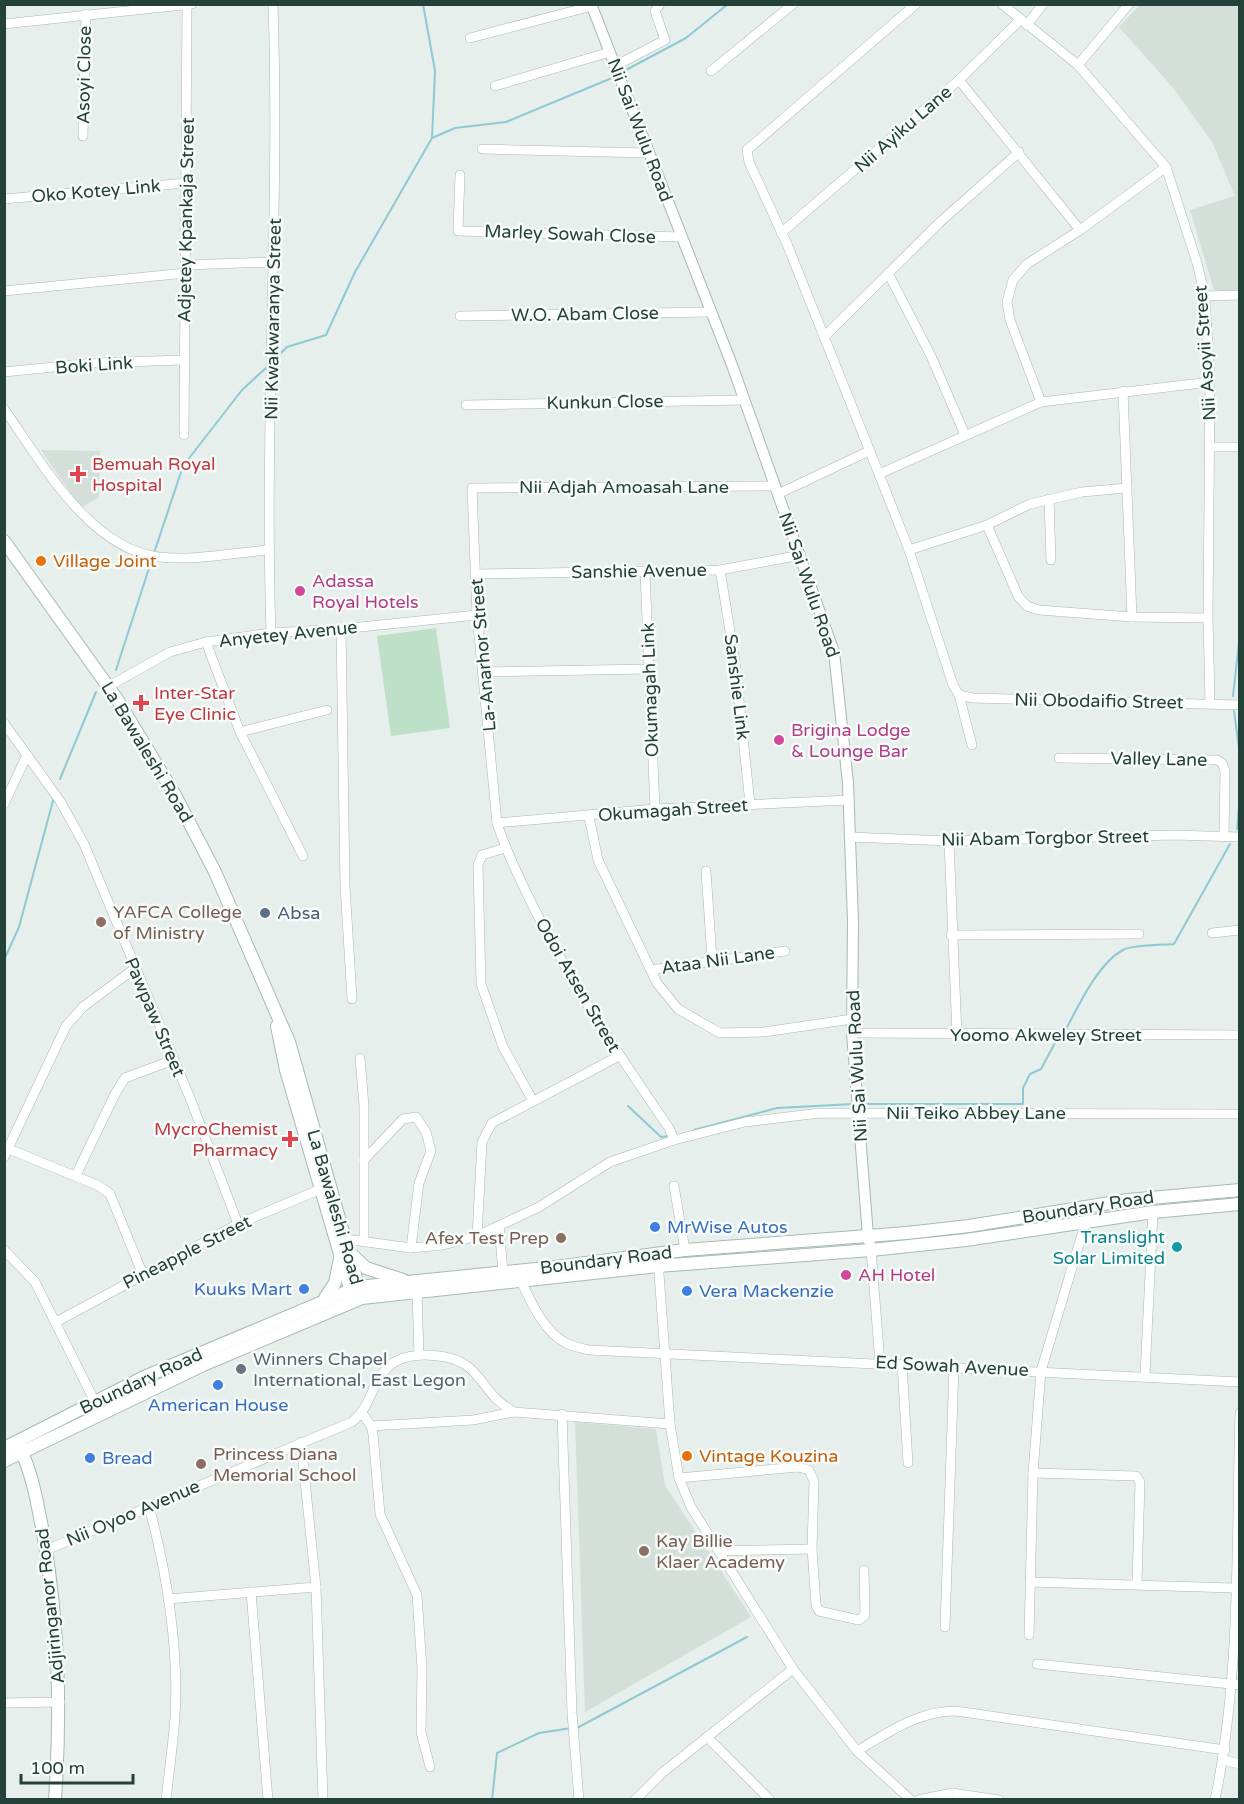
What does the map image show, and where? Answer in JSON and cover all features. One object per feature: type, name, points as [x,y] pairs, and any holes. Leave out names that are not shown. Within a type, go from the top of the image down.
[{"type":"main road","name":"La Bawaleshi Road","points":[[4,541],[109,686],[175,795],[215,872],[289,1042],[356,1294]]},
{"type":"main road","name":"La Bawaleshi Road","points":[[276,1013],[277,1033],[286,1070],[321,1189],[345,1249]]},
{"type":"main road","name":"Boundary Road","points":[[413,1287],[521,1281],[658,1260],[685,1250],[969,1226],[1140,1198],[1239,1190]]},
{"type":"main road","name":"Boundary Road","points":[[4,1461],[19,1447],[95,1402],[144,1377],[324,1299],[503,1272],[658,1260],[871,1250],[966,1240],[1153,1212],[1239,1204]]},
{"type":"main road","points":[[324,1299],[335,1283],[345,1249],[366,1268],[413,1287]]},
{"type":"main road","name":"Boundary Road","points":[[4,1448],[19,1447],[356,1294]]},
{"type":"main road","name":"Adjiringanor Road","points":[[19,1447],[35,1490],[46,1550],[57,1634],[60,1702],[55,1800]]},
{"type":"street","points":[[4,24],[192,4]]},
{"type":"street","name":"Nii Kwakwaranya Street","points":[[271,633],[268,550],[277,114],[273,4]]},
{"type":"street","points":[[615,66],[665,40],[655,11],[660,4]]},
{"type":"street","points":[[711,71],[793,4]]},
{"type":"street","points":[[916,4],[747,150],[749,162],[782,232],[909,550],[953,685],[959,695],[972,745]]},
{"type":"street","name":"Nii Asoyii Street","points":[[1002,4],[1078,65],[1166,167],[1197,263],[1204,296],[1210,382],[1208,618],[1210,703]]},
{"type":"street","name":"Nii Ayiku Lane","points":[[782,232],[959,80],[1043,4]]},
{"type":"street","points":[[1078,65],[1129,4]]},
{"type":"street","name":"Adjetey Kpankaja Street","points":[[184,435],[187,5]]},
{"type":"street","points":[[470,39],[592,5]]},
{"type":"street","name":"Nii Sai Wulu Road","points":[[592,5],[744,400],[834,652],[849,800],[853,921],[852,1033],[871,1250]]},
{"type":"street","name":"Asoyi Close","points":[[83,136],[86,14]]},
{"type":"street","points":[[495,86],[610,52]]},
{"type":"street","points":[[959,80],[1080,230]]},
{"type":"street","points":[[482,149],[648,153]]},
{"type":"street","points":[[824,337],[939,222],[1019,152]]},
{"type":"street","points":[[1041,402],[1010,320],[1007,302],[1013,280],[1027,264],[1080,230],[1166,167]]},
{"type":"street","name":"Marley Sowah Close","points":[[460,175],[458,231],[681,237]]},
{"type":"street","name":"Oko Kotey Link","points":[[4,199],[187,183]]},
{"type":"street","points":[[4,291],[186,269],[274,262]]},
{"type":"street","points":[[888,273],[931,356],[965,435]]},
{"type":"street","points":[[1204,296],[1239,295]]},
{"type":"street","name":"W.O. Abam Close","points":[[460,316],[711,312]]},
{"type":"street","name":"Boki Link","points":[[4,372],[94,363],[183,360]]},
{"type":"street","points":[[879,474],[1041,402],[1210,382]]},
{"type":"street","points":[[1123,391],[1132,617]]},
{"type":"street","name":"Kunkun Close","points":[[466,405],[744,400]]},
{"type":"street","points":[[4,409],[81,515],[105,534],[156,557],[268,550]]},
{"type":"street","points":[[1211,447],[1239,447]]},
{"type":"street","points":[[777,490],[869,451]]},
{"type":"street","name":"Nii Adjah Amoasah Lane","points":[[472,488],[777,490]]},
{"type":"street","name":"La-Anarhor Street","points":[[472,488],[477,615],[497,823]]},
{"type":"street","points":[[909,550],[987,525],[1030,504],[1082,492],[1127,488]]},
{"type":"street","points":[[1049,499],[1051,560]]},
{"type":"street","points":[[987,525],[1018,596],[1027,606],[1039,610],[1132,617],[1208,618]]},
{"type":"street","name":"Sanshie Avenue","points":[[476,574],[720,570],[801,555]]},
{"type":"street","name":"Sanshie Link","points":[[720,570],[735,662],[750,804]]},
{"type":"street","name":"Okumagah Link","points":[[645,572],[655,809]]},
{"type":"street","name":"Anyetey Avenue","points":[[109,686],[170,652],[206,642],[271,633],[341,629],[477,615]]},
{"type":"street","points":[[341,629],[345,886],[352,999]]},
{"type":"street","points":[[206,642],[240,732],[303,856]]},
{"type":"street","points":[[484,672],[649,669]]},
{"type":"street","name":"Nii Obodaifio Street","points":[[959,695],[973,698],[1239,705]]},
{"type":"street","points":[[240,732],[327,710]]},
{"type":"street","name":"Pawpaw Street","points":[[4,723],[60,801],[84,844],[238,1224]]},
{"type":"street","points":[[4,804],[27,754]]},
{"type":"street","name":"Valley Lane","points":[[1059,758],[1217,760],[1222,763],[1225,771],[1224,836]]},
{"type":"street","name":"Okumagah Street","points":[[497,823],[589,817],[655,809],[849,800]]},
{"type":"street","points":[[589,817],[598,860],[651,970],[678,1009],[720,1033],[764,1032],[852,1019]]},
{"type":"street","name":"Odoi Atsen Street","points":[[497,823],[505,848],[551,943],[619,1056],[672,1135]]},
{"type":"street","name":"Nii Abam Torgbor Street","points":[[850,837],[949,841],[1239,837]]},
{"type":"street","points":[[949,841],[951,934],[957,1035]]},
{"type":"street","points":[[505,848],[482,855],[478,865],[479,974],[503,1047],[533,1101]]},
{"type":"street","points":[[706,871],[712,959]]},
{"type":"street","points":[[1212,933],[1239,930]]},
{"type":"street","points":[[951,934],[1140,934]]},
{"type":"street","name":"Ataa Nii Lane","points":[[651,970],[712,959],[785,951]]},
{"type":"street","points":[[134,969],[83,1007],[66,1026],[7,1153],[76,1176],[99,1186],[110,1194],[143,1275]]},
{"type":"street","name":"Yoomo Akweley Street","points":[[852,1033],[1239,1035]]},
{"type":"street","points":[[477,1236],[479,1174],[486,1131],[492,1123],[619,1056]]},
{"type":"street","points":[[360,1058],[364,1106],[364,1241]]},
{"type":"street","points":[[76,1176],[125,1078],[173,1060]]},
{"type":"street","name":"Nii Teiko Abbey Lane","points":[[345,1249],[364,1241],[411,1248],[443,1245],[477,1236],[539,1207],[610,1162],[672,1135],[746,1122],[820,1113],[1239,1114]]},
{"type":"street","points":[[364,1160],[403,1119],[416,1117],[426,1132],[431,1151],[419,1183],[411,1248]]},
{"type":"street","points":[[674,1186],[685,1250]]},
{"type":"street","name":"Pineapple Street","points":[[56,1322],[238,1224],[321,1189]]},
{"type":"street","points":[[1145,1375],[1153,1212]]},
{"type":"street","points":[[1029,1635],[1033,1473],[1041,1371],[1086,1221]]},
{"type":"street","points":[[499,1226],[503,1272]]},
{"type":"street","points":[[4,1250],[35,1282],[95,1402]]},
{"type":"street","points":[[871,1250],[880,1363]]},
{"type":"street","points":[[658,1260],[670,1424],[679,1478],[691,1508],[793,1670],[857,1751],[910,1800]]},
{"type":"street","name":"Ed Sowah Avenue","points":[[521,1281],[532,1306],[555,1334],[566,1343],[589,1350],[664,1356],[1145,1375],[1239,1382]]},
{"type":"street","points":[[413,1287],[419,1355]]},
{"type":"street","points":[[430,1767],[422,1732],[422,1668],[417,1595],[380,1514],[372,1426],[363,1414],[387,1368],[403,1358],[419,1355],[442,1355],[461,1360],[501,1402],[514,1412]]},
{"type":"street","points":[[902,1364],[908,1463]]},
{"type":"street","points":[[945,1627],[954,1366]]},
{"type":"street","points":[[372,1426],[473,1420],[514,1412],[670,1424]]},
{"type":"street","points":[[1215,1800],[1236,1685],[1234,1587],[1239,1413]]},
{"type":"street","name":"Nii Oyoo Avenue","points":[[46,1550],[352,1422],[363,1414]]},
{"type":"street","points":[[562,1414],[572,1713],[579,1800]]},
{"type":"street","points":[[301,1442],[316,1587],[323,1800]]},
{"type":"street","points":[[679,1478],[798,1467],[809,1470],[814,1481],[812,1549],[816,1605],[825,1614],[859,1620],[862,1618],[865,1615],[864,1570]]},
{"type":"street","points":[[1033,1473],[1137,1476],[1140,1482],[1137,1583]]},
{"type":"street","points":[[149,1507],[160,1548],[168,1599],[175,1715],[165,1800]]},
{"type":"street","points":[[719,1551],[812,1549]]},
{"type":"street","points":[[1030,1582],[1234,1587]]},
{"type":"street","points":[[168,1599],[316,1587]]},
{"type":"street","points":[[250,1592],[268,1800]]},
{"type":"street","points":[[1037,1664],[1236,1685]]},
{"type":"street","points":[[634,1800],[662,1773],[793,1670]]},
{"type":"street","points":[[4,1703],[60,1702]]},
{"type":"street","points":[[857,1751],[901,1724],[938,1711],[956,1711],[1225,1750]]},
{"type":"street","points":[[707,1737],[765,1798]]},
{"type":"street","points":[[1223,1760],[1239,1764]]},
{"type":"street","points":[[918,1800],[952,1793],[999,1800]]},
{"type":"shaded area","points":[[1140,5],[1239,5],[1239,291],[1214,290],[1190,210],[1235,196],[1212,142],[1174,89],[1119,27]]},
{"type":"shaded area","name":"Bemuah Royal Hospital","points":[[41,450],[100,451],[99,497],[81,508]]},
{"type":"shaded area","name":"Kay Billie Klaer Academy","points":[[575,1422],[656,1429],[665,1485],[751,1617],[585,1712]]},
{"type":"green space","points":[[436,628],[450,728],[391,736],[377,636]]},
{"type":"waterway","points":[[275,359],[287,347],[326,335],[355,272],[432,138],[435,71],[423,4]]},
{"type":"waterway","points":[[626,70],[686,38],[728,4]]},
{"type":"waterway","points":[[432,138],[455,128],[506,122],[612,78]]},
{"type":"waterway","points":[[154,553],[183,466],[242,390],[267,367]]},
{"type":"waterway","points":[[116,670],[152,559]]},
{"type":"waterway","points":[[1233,696],[1240,633]]},
{"type":"waterway","points":[[60,779],[96,692]]},
{"type":"waterway","points":[[1234,711],[1240,755]]},
{"type":"waterway","points":[[1237,829],[1240,796]]},
{"type":"waterway","points":[[4,960],[19,927],[54,797]]},
{"type":"waterway","points":[[1065,1031],[1097,975],[1114,956],[1133,947],[1174,944],[1230,844]]},
{"type":"waterway","points":[[866,1104],[1023,1104],[1023,1088],[1030,1074],[1041,1069],[1057,1039]]},
{"type":"waterway","points":[[694,1130],[777,1108],[853,1104]]},
{"type":"waterway","points":[[628,1106],[661,1137],[668,1136]]},
{"type":"waterway","points":[[577,1728],[747,1637]]},
{"type":"waterway","points":[[492,1800],[497,1753],[539,1733],[572,1728]]},
{"type":"place","name":"Bemuah Royal Hospital","points":[[78,474]]},
{"type":"place","name":"Village Joint","points":[[41,561]]},
{"type":"place","name":"Adassa Royal Hotels","points":[[300,591]]},
{"type":"place","name":"Inter-Star Eye Clinic","points":[[141,703]]},
{"type":"place","name":"Brigina Lodge & Lounge Bar","points":[[779,740]]},
{"type":"place","name":"Absa","points":[[265,913]]},
{"type":"place","name":"YAFCA College of Ministry","points":[[101,922]]},
{"type":"place","name":"MycroChemist Pharmacy","points":[[290,1139]]},
{"type":"place","name":"MrWise Autos","points":[[655,1227]]},
{"type":"place","name":"Afex Test Prep","points":[[561,1238]]},
{"type":"place","name":"Translight Solar Limited","points":[[1177,1247]]},
{"type":"place","name":"AH Hotel","points":[[846,1275]]},
{"type":"place","name":"Kuuks Mart","points":[[304,1289]]},
{"type":"place","name":"Vera Mackenzie","points":[[687,1291]]},
{"type":"place","name":"Winners Chapel International, East Legon","points":[[241,1369]]},
{"type":"place","name":"American House","points":[[218,1385]]},
{"type":"place","name":"Vintage Kouzina","points":[[687,1456]]},
{"type":"place","name":"Bread","points":[[90,1458]]},
{"type":"place","name":"Princess Diana Memorial School","points":[[201,1464]]},
{"type":"place","name":"Kay Billie Klaer Academy","points":[[644,1551]]}]
